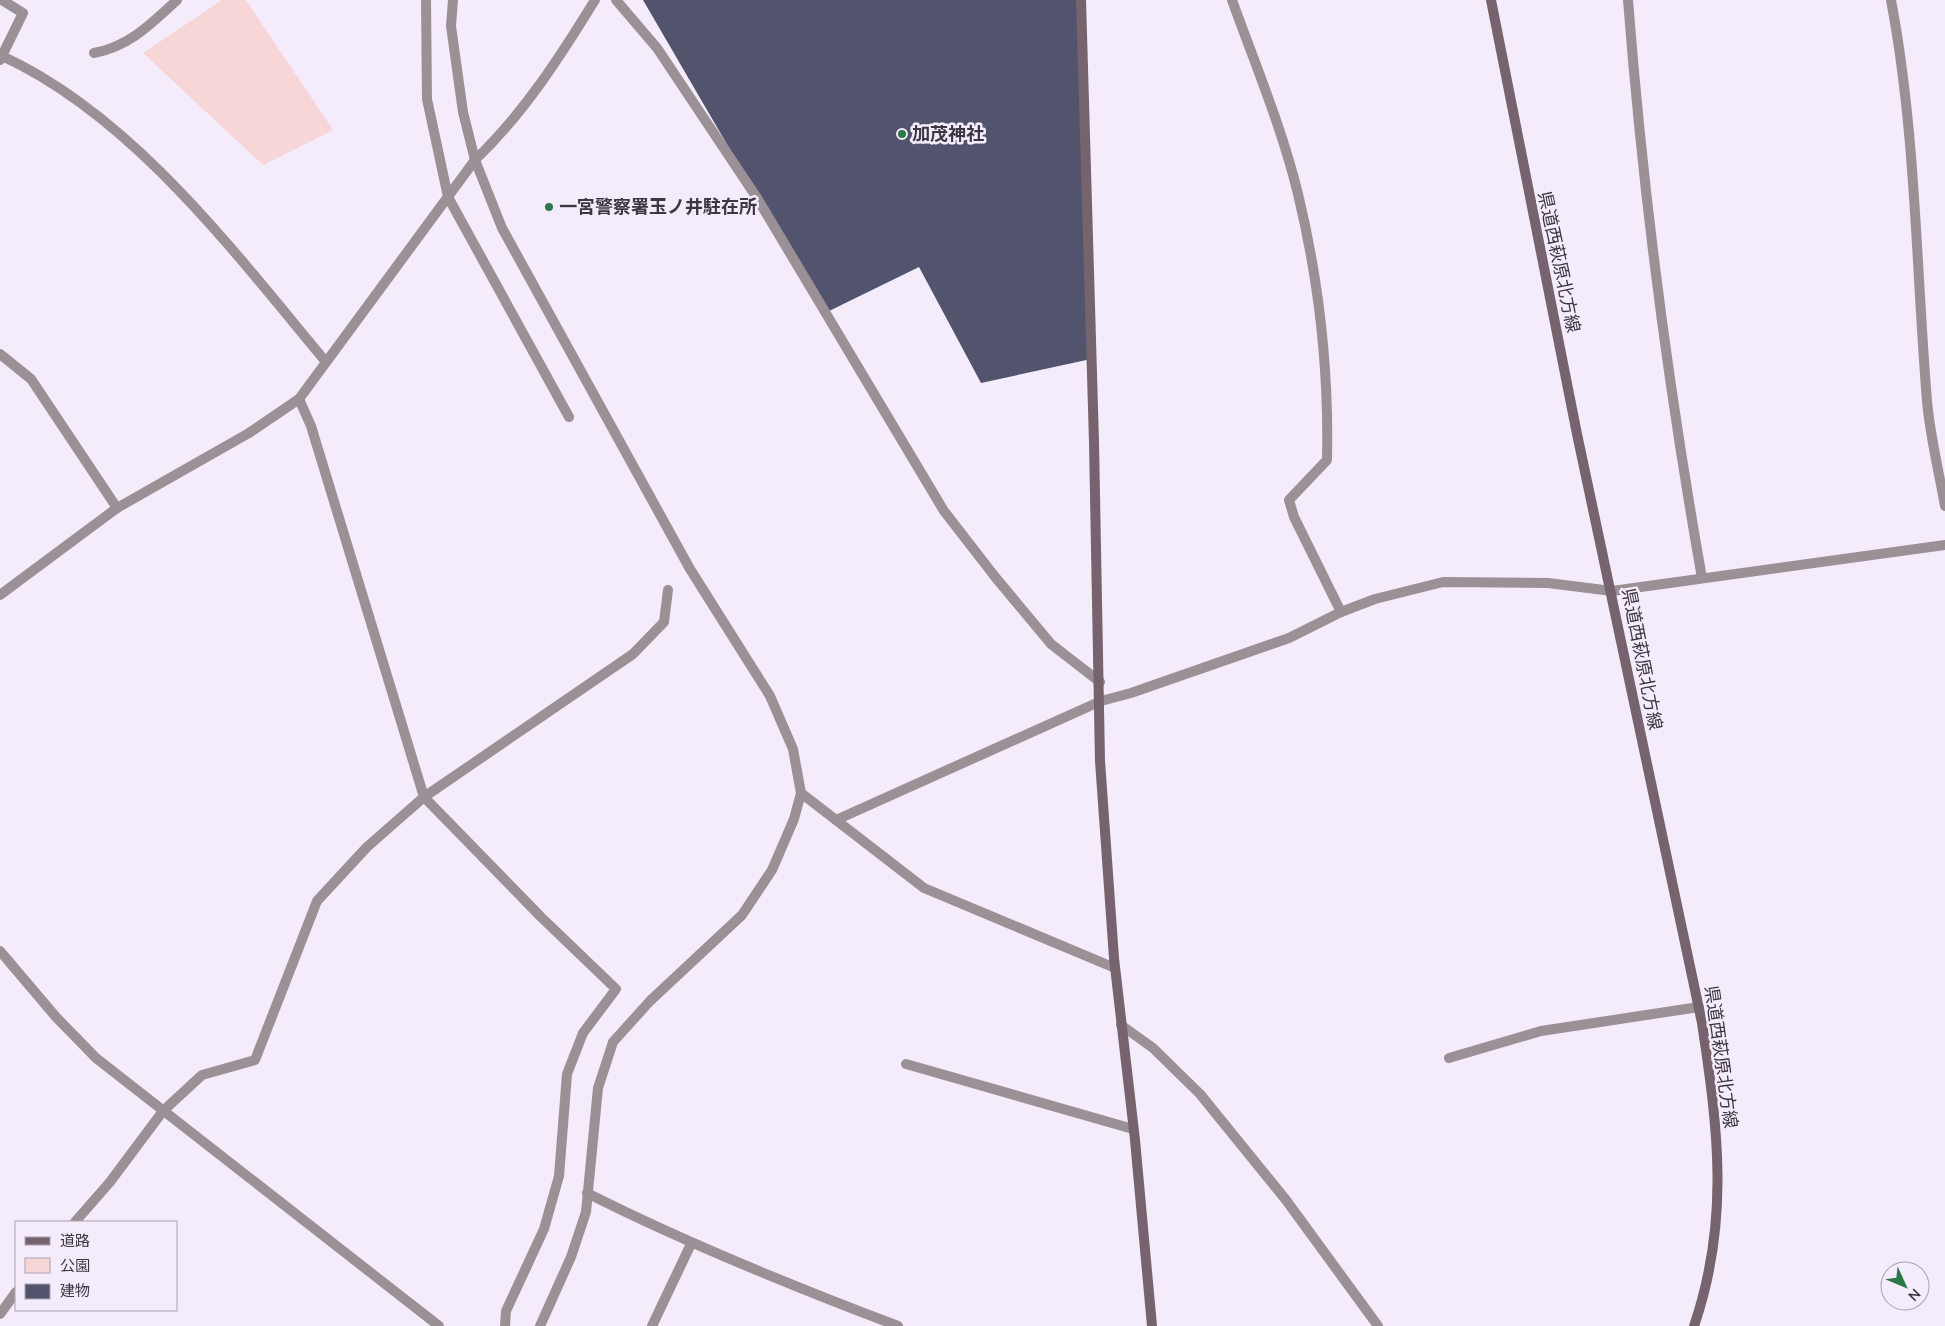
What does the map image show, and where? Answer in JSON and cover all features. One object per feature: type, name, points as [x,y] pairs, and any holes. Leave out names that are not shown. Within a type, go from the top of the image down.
[{"type":"main road","points":[[1081,0],[1100,682],[1100,761],[1115,968],[1152,1326]]},
{"type":"main road","name":"県道西萩原北方線","points":[[1490,0],[1520,155],[1699,1007],[1713,1098],[1719,1185],[1713,1252],[1703,1299],[1694,1326]]},
{"type":"street","points":[[2,0],[23,13],[1,58],[31,69],[116,130],[188,200],[326,362]]},
{"type":"street","points":[[94,53],[108,50],[144,31],[177,0]]},
{"type":"street","points":[[426,0],[427,99],[448,197],[569,417]]},
{"type":"street","points":[[453,0],[451,26],[461,102],[476,160],[502,228],[690,569],[770,696],[793,749],[801,793],[794,819],[772,870],[742,915],[650,1001],[612,1042],[598,1088],[586,1212],[571,1257],[540,1326]]},
{"type":"street","points":[[0,595],[117,508],[249,433],[299,399],[476,160],[504,133],[554,66],[595,0]]},
{"type":"street","points":[[616,0],[657,48],[757,198],[944,510],[996,578],[1051,644],[1100,682]]},
{"type":"street","points":[[1232,0],[1278,128],[1298,192],[1314,268],[1328,408],[1327,460],[1289,500],[1294,517],[1341,612]]},
{"type":"street","points":[[1628,0],[1636,105],[1655,279],[1682,465],[1702,578]]},
{"type":"street","points":[[1892,0],[1898,34],[1909,135],[1927,403],[1945,506]]},
{"type":"street","points":[[0,354],[31,379],[117,508]]},
{"type":"street","points":[[299,399],[314,435],[424,798],[541,917],[616,989],[583,1033],[567,1074],[559,1176],[544,1229],[506,1311],[505,1326]]},
{"type":"street","points":[[836,820],[1100,701],[1131,693],[1289,638],[1341,612],[1375,599],[1443,582],[1548,583],[1612,591],[1945,545]]},
{"type":"street","points":[[77,1221],[110,1182],[163,1111],[202,1075],[255,1060],[318,901],[367,847],[424,798],[633,654],[664,622],[668,590]]},
{"type":"street","points":[[801,793],[924,888],[1115,968]]},
{"type":"street","points":[[0,951],[56,1017],[96,1058],[439,1326]]},
{"type":"street","points":[[1449,1058],[1541,1031],[1699,1007]]},
{"type":"street","points":[[1122,1025],[1153,1048],[1200,1094],[1286,1200],[1378,1326]]},
{"type":"street","points":[[906,1064],[1133,1129]]},
{"type":"street","points":[[587,1193],[691,1244],[784,1283],[898,1326]]},
{"type":"street","points":[[652,1326],[691,1244]]},
{"type":"street","points":[[0,1314],[15,1293]]},
{"type":"green space","points":[[222,0],[246,0],[333,130],[263,165],[143,53]]},
{"type":"building","name":"加茂神社","points":[[643,0],[1079,0],[1091,359],[981,383],[919,267],[825,313]]},
{"type":"place","name":"加茂神社","points":[[902,134]]},
{"type":"place","name":"一宮警察署玉ノ井駐在所","points":[[549,207]]}]
